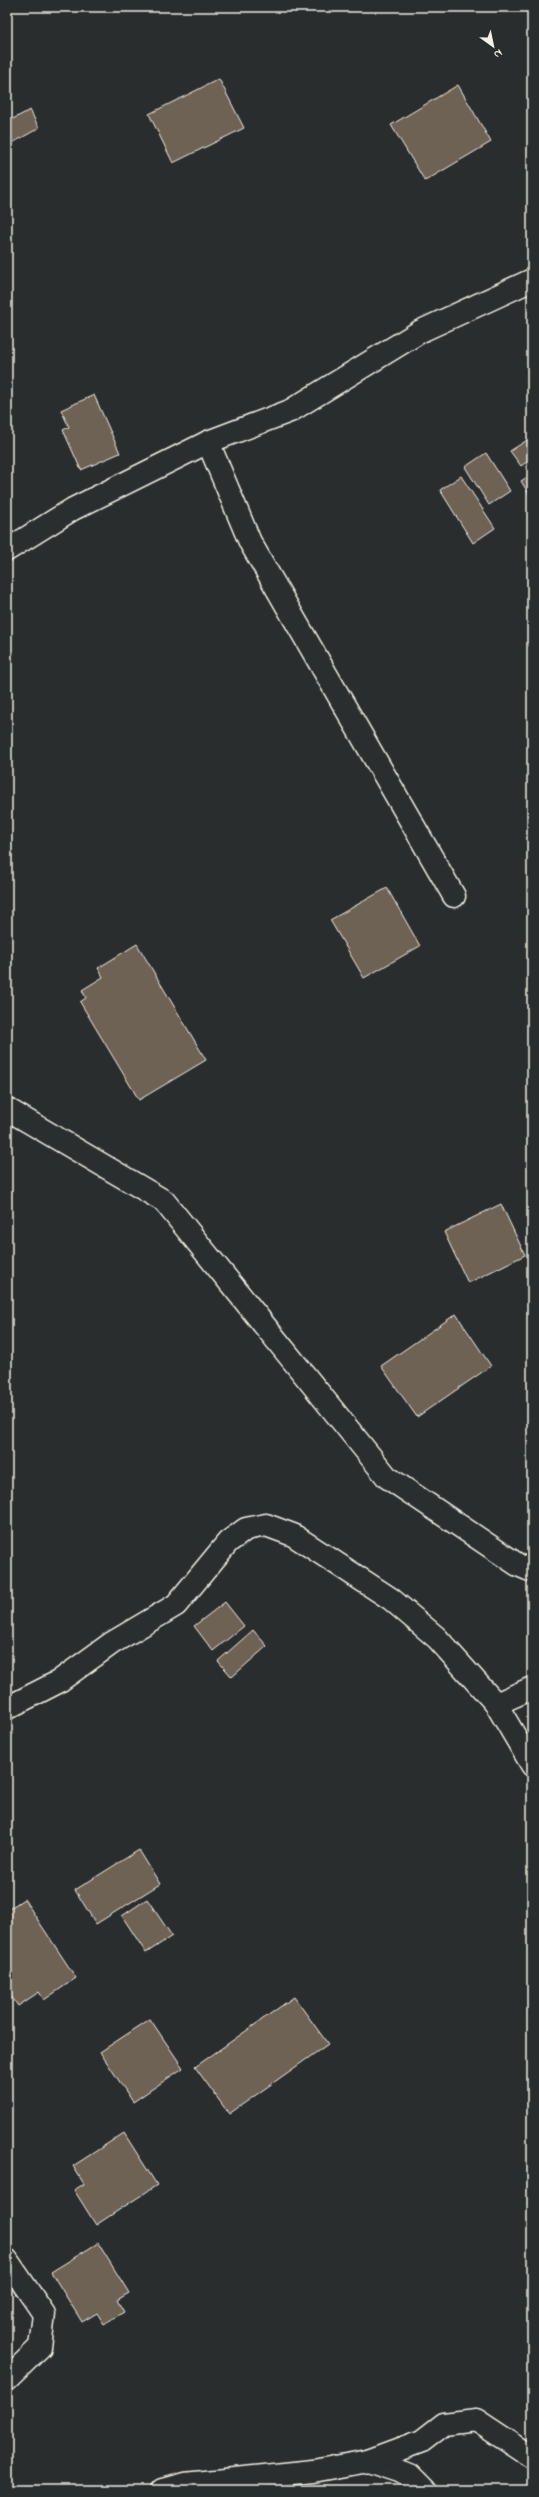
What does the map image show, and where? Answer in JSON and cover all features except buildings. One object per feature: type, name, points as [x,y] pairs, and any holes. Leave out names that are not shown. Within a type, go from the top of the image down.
[{"type":"street","points":[[7,550],[73,509],[208,442],[290,410],[421,331],[532,280]]},
{"type":"street","points":[[208,442],[250,542],[454,896]]},
{"type":"street","points":[[7,1109],[164,1201],[387,1477],[518,1565],[532,1571]]},
{"type":"street","points":[[7,1708],[58,1682],[112,1644],[176,1606],[228,1542],[246,1529],[266,1525],[293,1535],[391,1599],[437,1638],[496,1704],[532,1765]]},
{"type":"street","points":[[496,1704],[532,1688]]},
{"type":"street","points":[[7,2260],[44,2314],[40,2347],[7,2379]]},
{"type":"street","points":[[162,2490],[184,2484],[243,2483],[368,2462],[422,2441],[444,2424],[476,2420],[532,2457]]},
{"type":"street","points":[[368,2462],[410,2475],[425,2490]]}]
